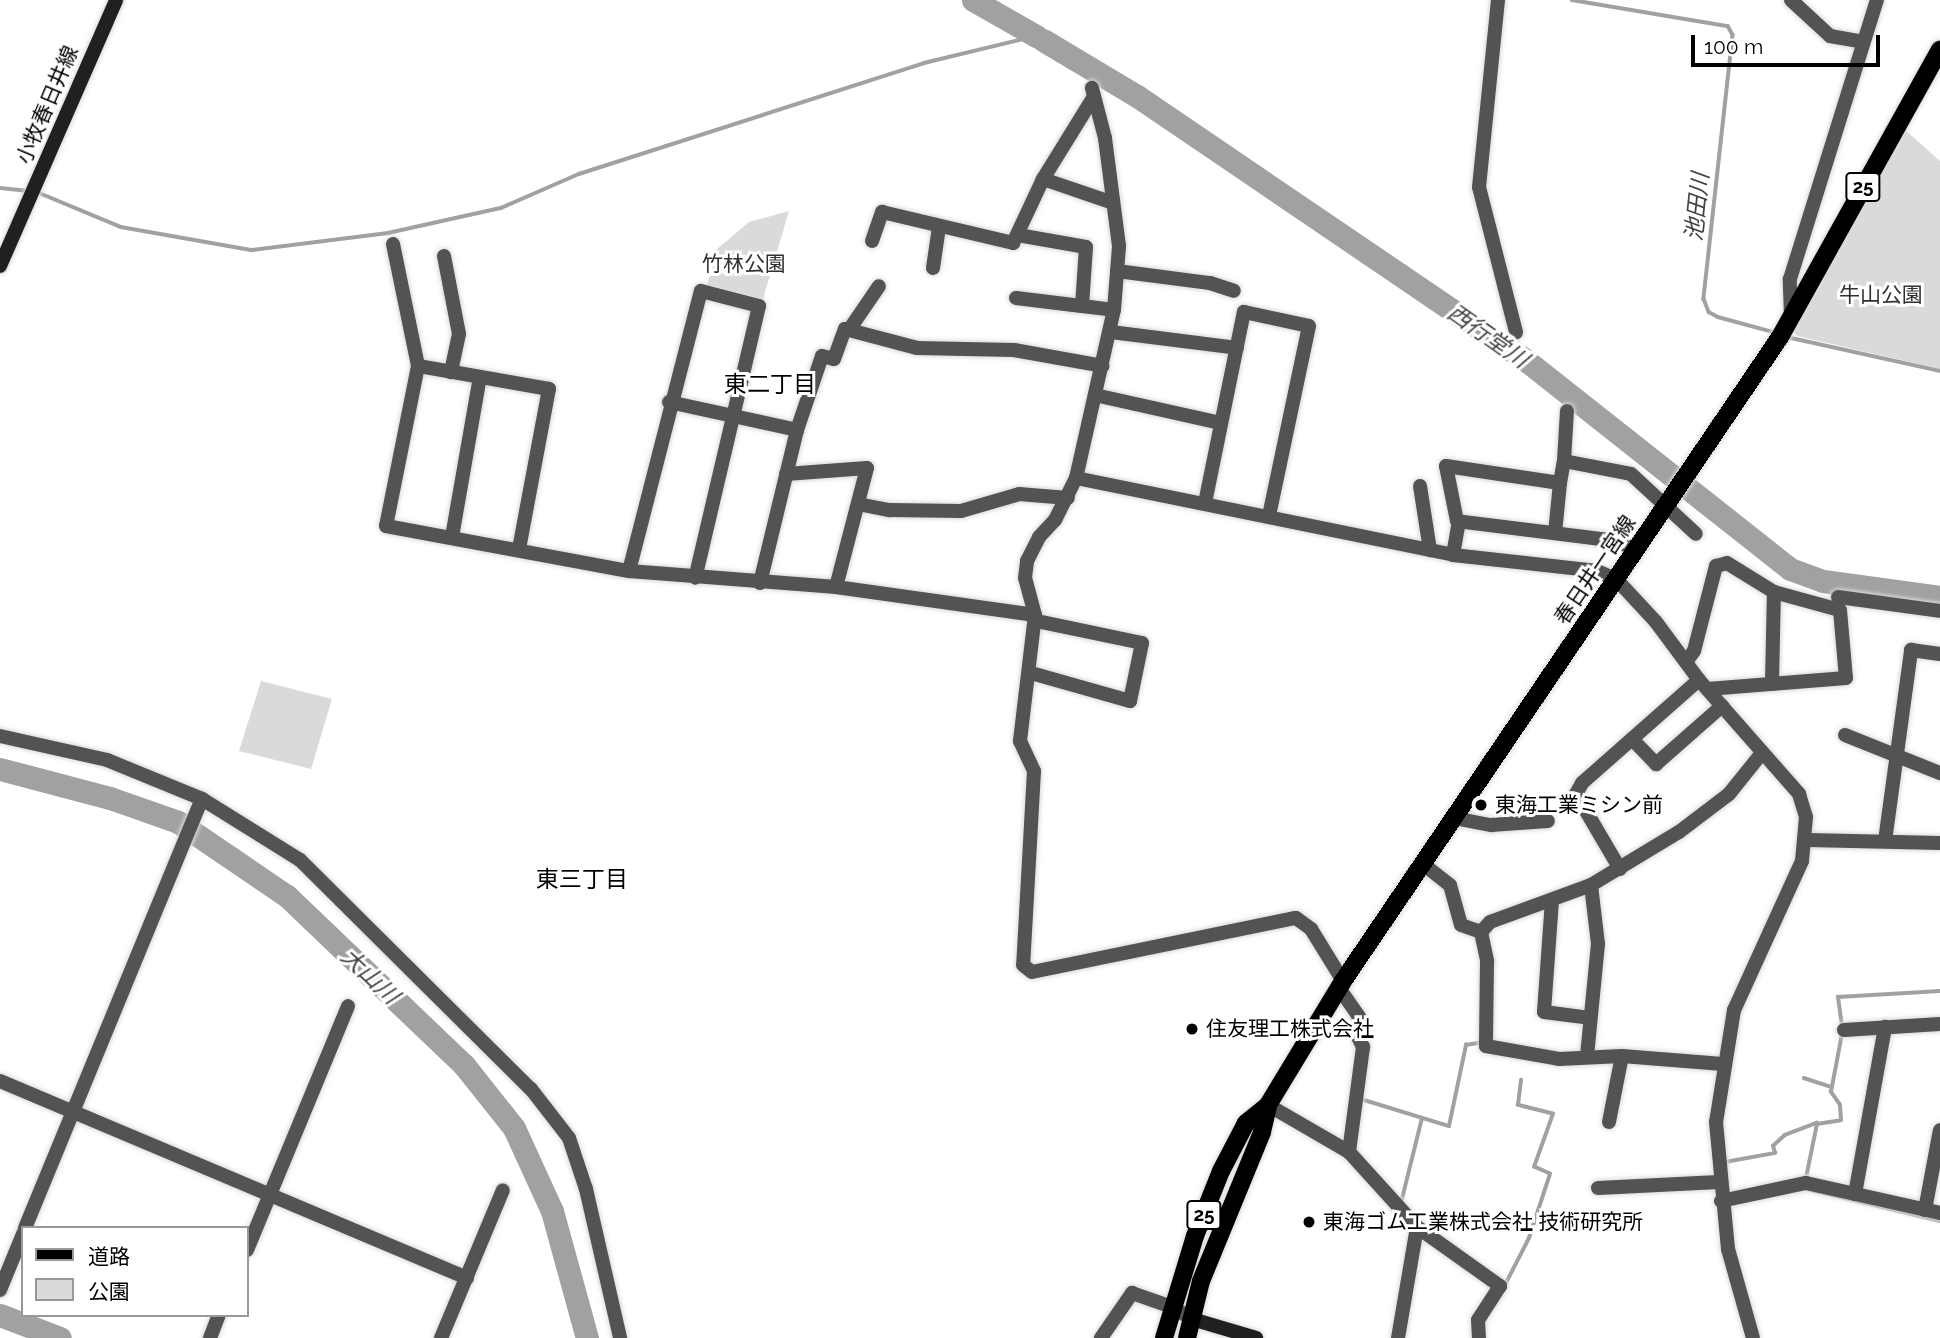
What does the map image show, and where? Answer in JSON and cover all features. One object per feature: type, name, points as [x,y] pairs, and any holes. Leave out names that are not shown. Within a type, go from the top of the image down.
[{"type":"main road","name":"小牧春日井線","points":[[0,266],[116,0]]},
{"type":"main road","name":"春日井一宮線","points":[[1186,1338],[1205,1271],[1262,1132],[1268,1105],[1341,984],[1617,580],[1786,326],[1940,50]]},
{"type":"main road","name":"春日井一宮線","points":[[1164,1338],[1172,1307],[1221,1171],[1246,1123],[1268,1105]]},
{"type":"main road","points":[[1192,1319],[1256,1338]]},
{"type":"street","points":[[1498,0],[1479,187],[1516,332]]},
{"type":"street","points":[[1791,0],[1830,36],[1863,42]]},
{"type":"street","points":[[1786,326],[1790,279],[1877,0]]},
{"type":"street","points":[[872,241],[883,212],[1013,243],[1043,179],[1092,93],[1105,138],[1113,203],[1117,271],[1114,310],[1076,478],[1068,498],[1027,561],[1025,578],[1036,618],[1031,673],[1020,741],[1034,771],[1023,965],[1032,972],[1296,918],[1311,929],[1359,1017],[1356,1033],[1363,1047],[1349,1152]]},
{"type":"street","points":[[1043,179],[1113,203]]},
{"type":"street","points":[[933,268],[939,227]]},
{"type":"street","points":[[1018,235],[1086,247],[1082,306]]},
{"type":"street","points":[[394,244],[418,366],[386,526],[629,571],[836,587],[1036,618],[1142,643],[1130,701],[1031,673]]},
{"type":"street","points":[[443,256],[458,334],[452,372]]},
{"type":"street","points":[[1117,271],[1209,283],[1234,291]]},
{"type":"street","points":[[849,330],[879,286]]},
{"type":"street","points":[[629,571],[669,402],[701,291],[760,306],[695,578]]},
{"type":"street","points":[[1016,298],[1114,310]]},
{"type":"street","points":[[1205,503],[1244,312],[1309,326],[1269,516]]},
{"type":"street","points":[[760,583],[797,430],[822,356],[834,359],[845,329],[917,348],[1014,350],[1102,366]]},
{"type":"street","points":[[1111,332],[1237,348]]},
{"type":"street","points":[[418,366],[550,389],[519,549]]},
{"type":"street","points":[[452,537],[480,377]]},
{"type":"street","points":[[1095,395],[1220,423]]},
{"type":"street","points":[[669,402],[734,414],[797,430]]},
{"type":"street","points":[[1555,533],[1567,411]]},
{"type":"street","points":[[1564,461],[1631,474],[1667,504],[1696,534]]},
{"type":"street","points":[[1453,555],[1459,521],[1446,466],[1560,483]]},
{"type":"street","points":[[786,474],[867,468],[836,587]]},
{"type":"street","points":[[1076,478],[1453,555],[1597,571],[1617,580],[1762,754],[1799,794],[1807,840],[1782,910],[1734,1010],[1723,1064],[1716,1122],[1719,1182],[1728,1250],[1753,1338]]},
{"type":"street","points":[[1420,486],[1430,550]]},
{"type":"street","points":[[858,504],[890,510],[961,511],[1019,494],[1068,498]]},
{"type":"street","points":[[1459,521],[1617,541],[1637,550]]},
{"type":"street","points":[[1620,869],[1576,794],[1582,783],[1632,739],[1703,684],[1772,684],[1846,678],[1840,610],[1774,592],[1727,563],[1716,566],[1694,651],[1686,663]]},
{"type":"street","points":[[1772,684],[1774,592]]},
{"type":"street","points":[[1838,597],[1940,611]]},
{"type":"street","points":[[1885,841],[1911,650],[1940,654]]},
{"type":"street","points":[[1632,739],[1656,764],[1722,706]]},
{"type":"street","points":[[1845,734],[1940,772]]},
{"type":"street","points":[[0,736],[107,760],[202,799],[300,860],[531,1089],[569,1138],[586,1189],[620,1338]]},
{"type":"street","points":[[1481,932],[1490,922],[1591,885],[1620,869],[1729,794],[1762,754]]},
{"type":"street","points":[[27,1226],[202,799]]},
{"type":"street","points":[[1454,818],[1491,825],[1548,821]]},
{"type":"street","points":[[1807,840],[1940,843]]},
{"type":"street","points":[[1423,864],[1450,885],[1461,925],[1481,932]]},
{"type":"street","points":[[1587,1056],[1598,944],[1591,885]]},
{"type":"street","points":[[1552,900],[1544,1012],[1590,1018]]},
{"type":"street","points":[[1481,932],[1487,961],[1486,1046],[1559,1059],[1622,1056],[1723,1064]]},
{"type":"street","points":[[248,1248],[348,1006]]},
{"type":"street","points":[[1844,1030],[1940,1024]]},
{"type":"street","points":[[1855,1194],[1885,1027]]},
{"type":"street","points":[[1609,1122],[1622,1056]]},
{"type":"street","points":[[0,1082],[467,1278]]},
{"type":"street","points":[[1268,1105],[1349,1152],[1417,1227],[1500,1286],[1478,1320],[1479,1338]]},
{"type":"street","points":[[1721,1200],[1806,1183],[1933,1212],[1940,1130]]},
{"type":"street","points":[[1598,1188],[1719,1182]]},
{"type":"street","points":[[441,1338],[503,1190]]},
{"type":"street","points":[[1398,1338],[1417,1227]]},
{"type":"street","points":[[0,1290],[21,1239]]},
{"type":"street","points":[[1101,1338],[1132,1293],[1172,1307],[1192,1319]]},
{"type":"street","points":[[210,1338],[218,1317]]},
{"type":"green space","name":"牛山公園","points":[[1904,129],[1940,161],[1940,369],[1797,336],[1793,331]]},
{"type":"green space","name":"竹林公園","points":[[789,211],[763,299],[707,285],[717,249],[749,222]]},
{"type":"green space","points":[[261,681],[332,699],[311,769],[239,751]]},
{"type":"waterway","name":"西行堂川","points":[[973,0],[1036,36]]},
{"type":"waterway","name":"池田川","points":[[1572,0],[1728,26],[1733,35],[1704,299],[1709,312],[1718,317],[1777,333]]},
{"type":"waterway","points":[[37,192],[121,227],[252,250],[388,233],[501,208],[579,174],[924,63],[1036,36],[1043,40]]},
{"type":"waterway","name":"西行堂川","points":[[1043,40],[1137,96],[1528,362],[1790,569],[1823,581],[1940,597]]},
{"type":"waterway","points":[[0,188],[29,191]]},
{"type":"waterway","name":"池田川","points":[[1787,337],[1940,371]]},
{"type":"waterway","name":"大山川","points":[[0,769],[110,798],[178,822],[287,896],[464,1065],[514,1128],[552,1211],[587,1338]]},
{"type":"waterway","points":[[1842,1026],[1838,997],[1940,991]]},
{"type":"waterway","points":[[1806,1178],[1817,1124],[1841,1120],[1840,1105],[1831,1092],[1842,1034]]},
{"type":"waterway","points":[[1361,1099],[1449,1126],[1466,1045],[1483,1042]]},
{"type":"waterway","points":[[1804,1078],[1832,1087]]},
{"type":"waterway","points":[[1505,1285],[1529,1238],[1550,1174],[1534,1167],[1553,1114],[1518,1105],[1521,1080]]},
{"type":"waterway","points":[[1402,1199],[1422,1118]]},
{"type":"waterway","points":[[1725,1162],[1775,1153],[1773,1146],[1785,1135],[1817,1123]]},
{"type":"waterway","points":[[1803,1188],[1940,1221]]},
{"type":"waterway","points":[[0,1315],[60,1338]]},
{"type":"place","name":"東海工業ミシン前","points":[[1481,805]]},
{"type":"place","name":"住友理工株式会社","points":[[1192,1029]]},
{"type":"place","name":"東海ゴム工業株式会社 技術研究所","points":[[1309,1222]]},
{"type":"district","name":"東二丁目","points":[[770,384]]},
{"type":"district","name":"東三丁目","points":[[582,879]]}]
